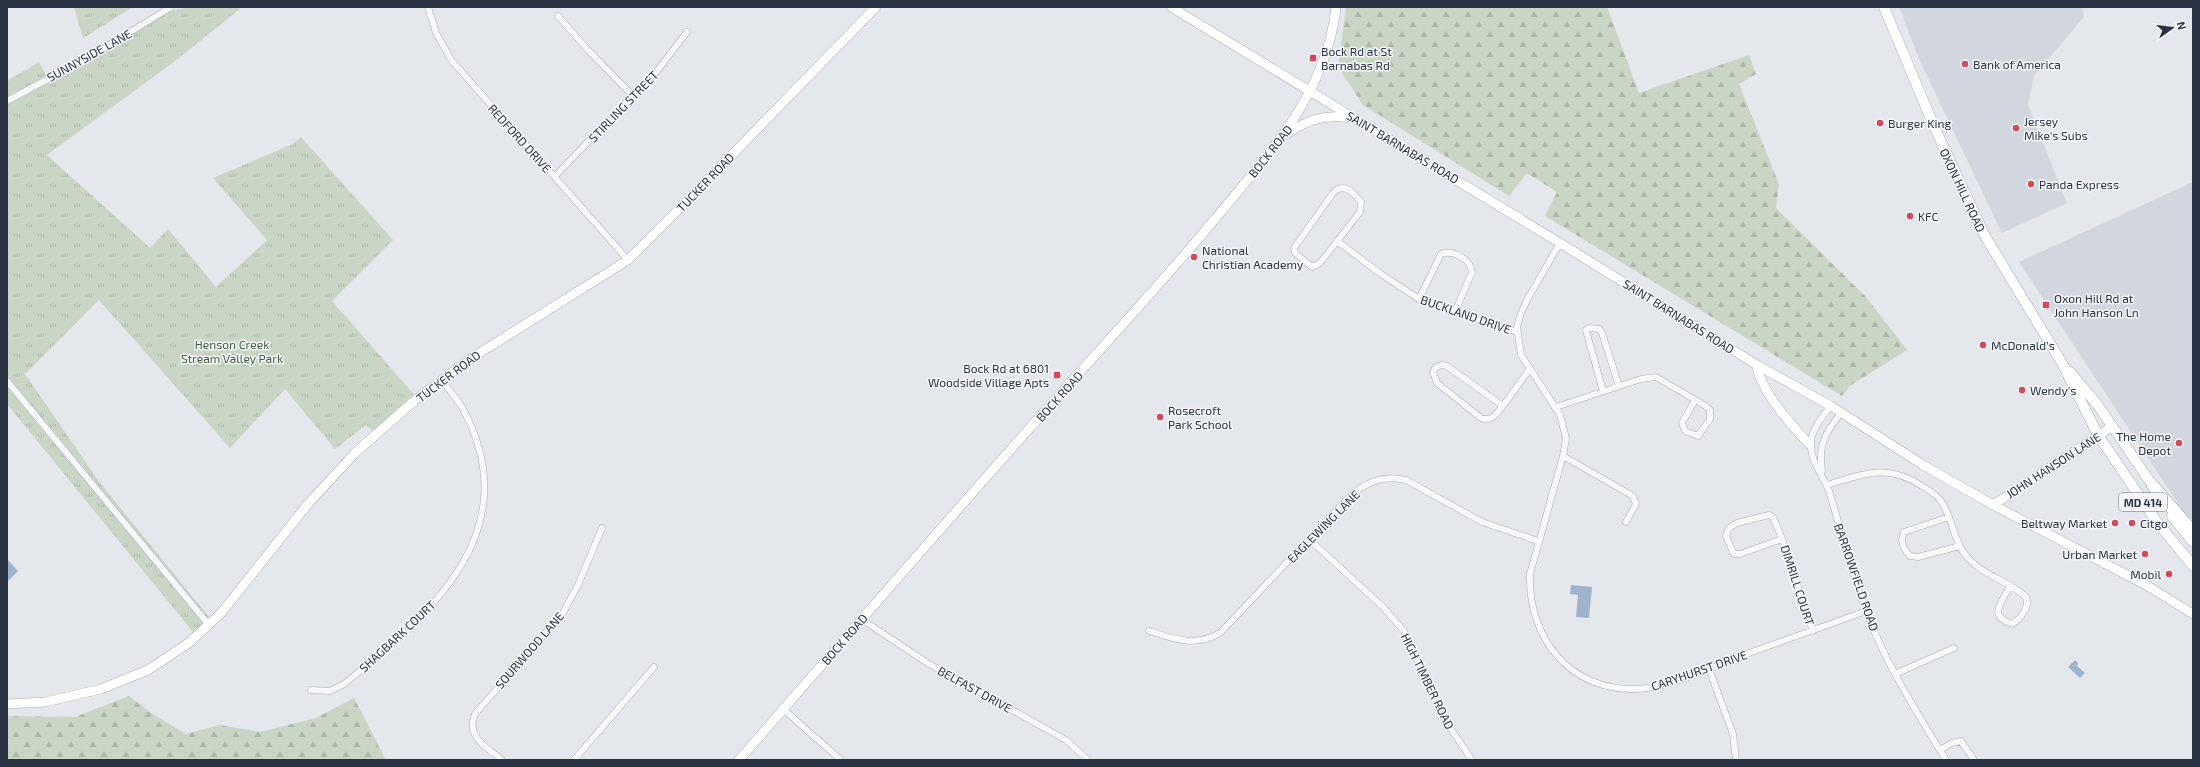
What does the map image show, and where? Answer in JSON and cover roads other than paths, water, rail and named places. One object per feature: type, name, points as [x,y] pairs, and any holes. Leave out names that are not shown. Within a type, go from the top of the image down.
[{"type":"highway","points":[[2153,486],[2193,532]]},
{"type":"main road","name":"TUCKER ROAD","points":[[7,704],[45,702],[101,689],[148,670],[190,642],[229,604],[307,506],[355,453],[441,379],[494,343],[628,260],[876,7]]},
{"type":"main road","name":"SAINT BARNABAS ROAD","points":[[1171,7],[1560,243],[1757,365],[1831,406],[1922,465],[1993,505],[2143,583],[2193,614]]},
{"type":"main road","name":"BOCK ROAD","points":[[739,760],[861,619],[1186,254],[1282,137],[1311,91],[1330,42],[1336,7]]},
{"type":"main road","name":"OXON HILL ROAD","points":[[1884,7],[1912,78],[1979,224],[2062,363],[2098,435],[2157,522],[2193,566]]},
{"type":"main road","points":[[1282,137],[1302,123],[1322,116],[1338,116],[1357,119]]},
{"type":"main road","name":"OXON HILL ROAD","points":[[2062,363],[2098,404],[2193,542]]},
{"type":"main road","points":[[1757,365],[1758,376],[1764,387],[1810,445]]},
{"type":"main road","name":"JOHN HANSON LANE","points":[[1993,505],[2113,426]]},
{"type":"street","name":"SUNNYSIDE LANE","points":[[7,101],[91,56],[171,7]]},
{"type":"street","name":"REDFORD DRIVE","points":[[428,7],[436,33],[452,61],[628,260]]},
{"type":"street","points":[[558,16],[588,50],[633,96]]},
{"type":"street","name":"STIRLING STREET","points":[[555,176],[661,66],[687,32]]},
{"type":"street","points":[[1343,188],[1350,190],[1358,198],[1362,207],[1338,241],[1316,266],[1308,264],[1296,253],[1294,248],[1333,193],[1343,188]]},
{"type":"street","name":"BUCKLAND DRIVE","points":[[1338,241],[1381,274],[1419,299],[1517,332]]},
{"type":"street","points":[[1517,332],[1520,316],[1525,304],[1560,243]]},
{"type":"street","points":[[1419,299],[1440,254],[1450,252],[1468,261],[1471,265],[1472,272],[1455,312]]},
{"type":"street","points":[[1603,391],[1586,330],[1594,326],[1602,333],[1619,386]]},
{"type":"street","name":"CARYHURST DRIVE","points":[[1517,332],[1520,350],[1529,370],[1556,407],[1566,433],[1563,456],[1530,574],[1531,601],[1542,634],[1550,648],[1566,665],[1595,682],[1631,689],[1659,685],[1709,669],[1866,611]]},
{"type":"street","points":[[1503,406],[1447,366],[1436,367],[1433,372],[1437,383],[1486,420],[1492,418],[1503,406],[1529,370]]},
{"type":"street","points":[[1556,407],[1641,379],[1655,377],[1695,400],[1710,412],[1711,416],[1698,436],[1694,436],[1682,428],[1684,419],[1695,400]]},
{"type":"street","name":"SHAGBARK COURT","points":[[311,690],[330,691],[344,684],[421,617],[456,577],[476,540],[485,501],[483,466],[473,432],[462,408],[441,379]]},
{"type":"street","points":[[7,381],[209,625]]},
{"type":"street","points":[[1810,445],[1818,425],[1831,406]]},
{"type":"street","name":"BARROWFIELD ROAD","points":[[1822,474],[1820,456],[1826,432],[1841,413]]},
{"type":"street","name":"BARROWFIELD ROAD","points":[[1810,445],[1815,462],[1827,485],[1866,611],[1895,674],[1946,760]]},
{"type":"street","points":[[1563,456],[1633,496],[1636,504],[1626,522]]},
{"type":"street","points":[[1827,485],[1868,473],[1890,472],[1917,482],[1942,501],[1960,546],[1968,558],[1976,566],[2010,586],[2025,596],[2028,602],[2018,621],[2012,624],[2000,617],[1998,608],[2010,586]]},
{"type":"street","name":"EAGLEWING LANE","points":[[1149,631],[1182,642],[1194,642],[1216,635],[1239,615],[1281,568],[1310,540],[1357,490],[1375,480],[1395,478],[1413,483],[1482,522],[1538,541]]},
{"type":"street","name":"DIMRILL COURT","points":[[1782,539],[1740,554],[1734,554],[1726,536],[1727,531],[1732,525],[1769,515],[1773,517],[1782,539],[1813,630]]},
{"type":"street","points":[[1949,517],[1904,532],[1902,538],[1904,550],[1910,556],[1918,557],[1960,546]]},
{"type":"street","name":"SOURWOOD LANE","points":[[502,760],[475,738],[472,722],[475,714],[563,613],[578,585],[602,528]]},
{"type":"street","name":"HIGH TIMBER ROAD","points":[[1310,540],[1383,607],[1404,631],[1442,716],[1472,760]]},
{"type":"street","name":"BELFAST DRIVE","points":[[861,619],[929,664],[1066,740],[1088,760]]},
{"type":"street","points":[[1895,674],[1954,648]]},
{"type":"street","points":[[574,760],[654,667]]},
{"type":"street","points":[[1709,669],[1733,734],[1736,760]]},
{"type":"street","points":[[783,709],[841,760]]},
{"type":"street","points":[[1940,750],[1952,743],[1961,741],[1974,760]]},
{"type":"water","points":[[7,559],[18,571],[7,582]]},
{"type":"water","points":[[1571,585],[1592,587],[1589,618],[1576,617],[1578,595],[1570,594]]},
{"type":"water","points":[[2075,660],[2078,663],[2077,666],[2085,673],[2080,678],[2068,667]]},
{"type":"place","name":"Bock Rd at St Barnabas Rd","points":[[1313,58]]},
{"type":"place","name":"Bank of America","points":[[1965,64]]},
{"type":"place","name":"Burger King","points":[[1880,123]]},
{"type":"place","name":"Jersey Mike's Subs","points":[[2016,128]]},
{"type":"place","name":"Panda Express","points":[[2031,184]]},
{"type":"place","name":"KFC","points":[[1910,216]]},
{"type":"place","name":"National Christian Academy","points":[[1194,257]]},
{"type":"place","name":"Oxon Hill Rd at John Hanson Ln","points":[[2046,305]]},
{"type":"place","name":"McDonald's","points":[[1983,345]]},
{"type":"place","name":"Bock Rd at 6801 Woodside Village Apts","points":[[1057,375]]},
{"type":"place","name":"Wendy's","points":[[2022,390]]},
{"type":"place","name":"Rosecroft Park School","points":[[1160,417]]},
{"type":"place","name":"The Home Depot","points":[[2179,443]]},
{"type":"place","name":"Beltway Market","points":[[2115,523]]},
{"type":"place","name":"Citgo","points":[[2132,523]]},
{"type":"place","name":"Urban Market","points":[[2145,554]]},
{"type":"place","name":"Mobil","points":[[2169,574]]},
{"type":"park label","name":"Henson Creek Stream Valley Park","points":[[232,351]]}]
